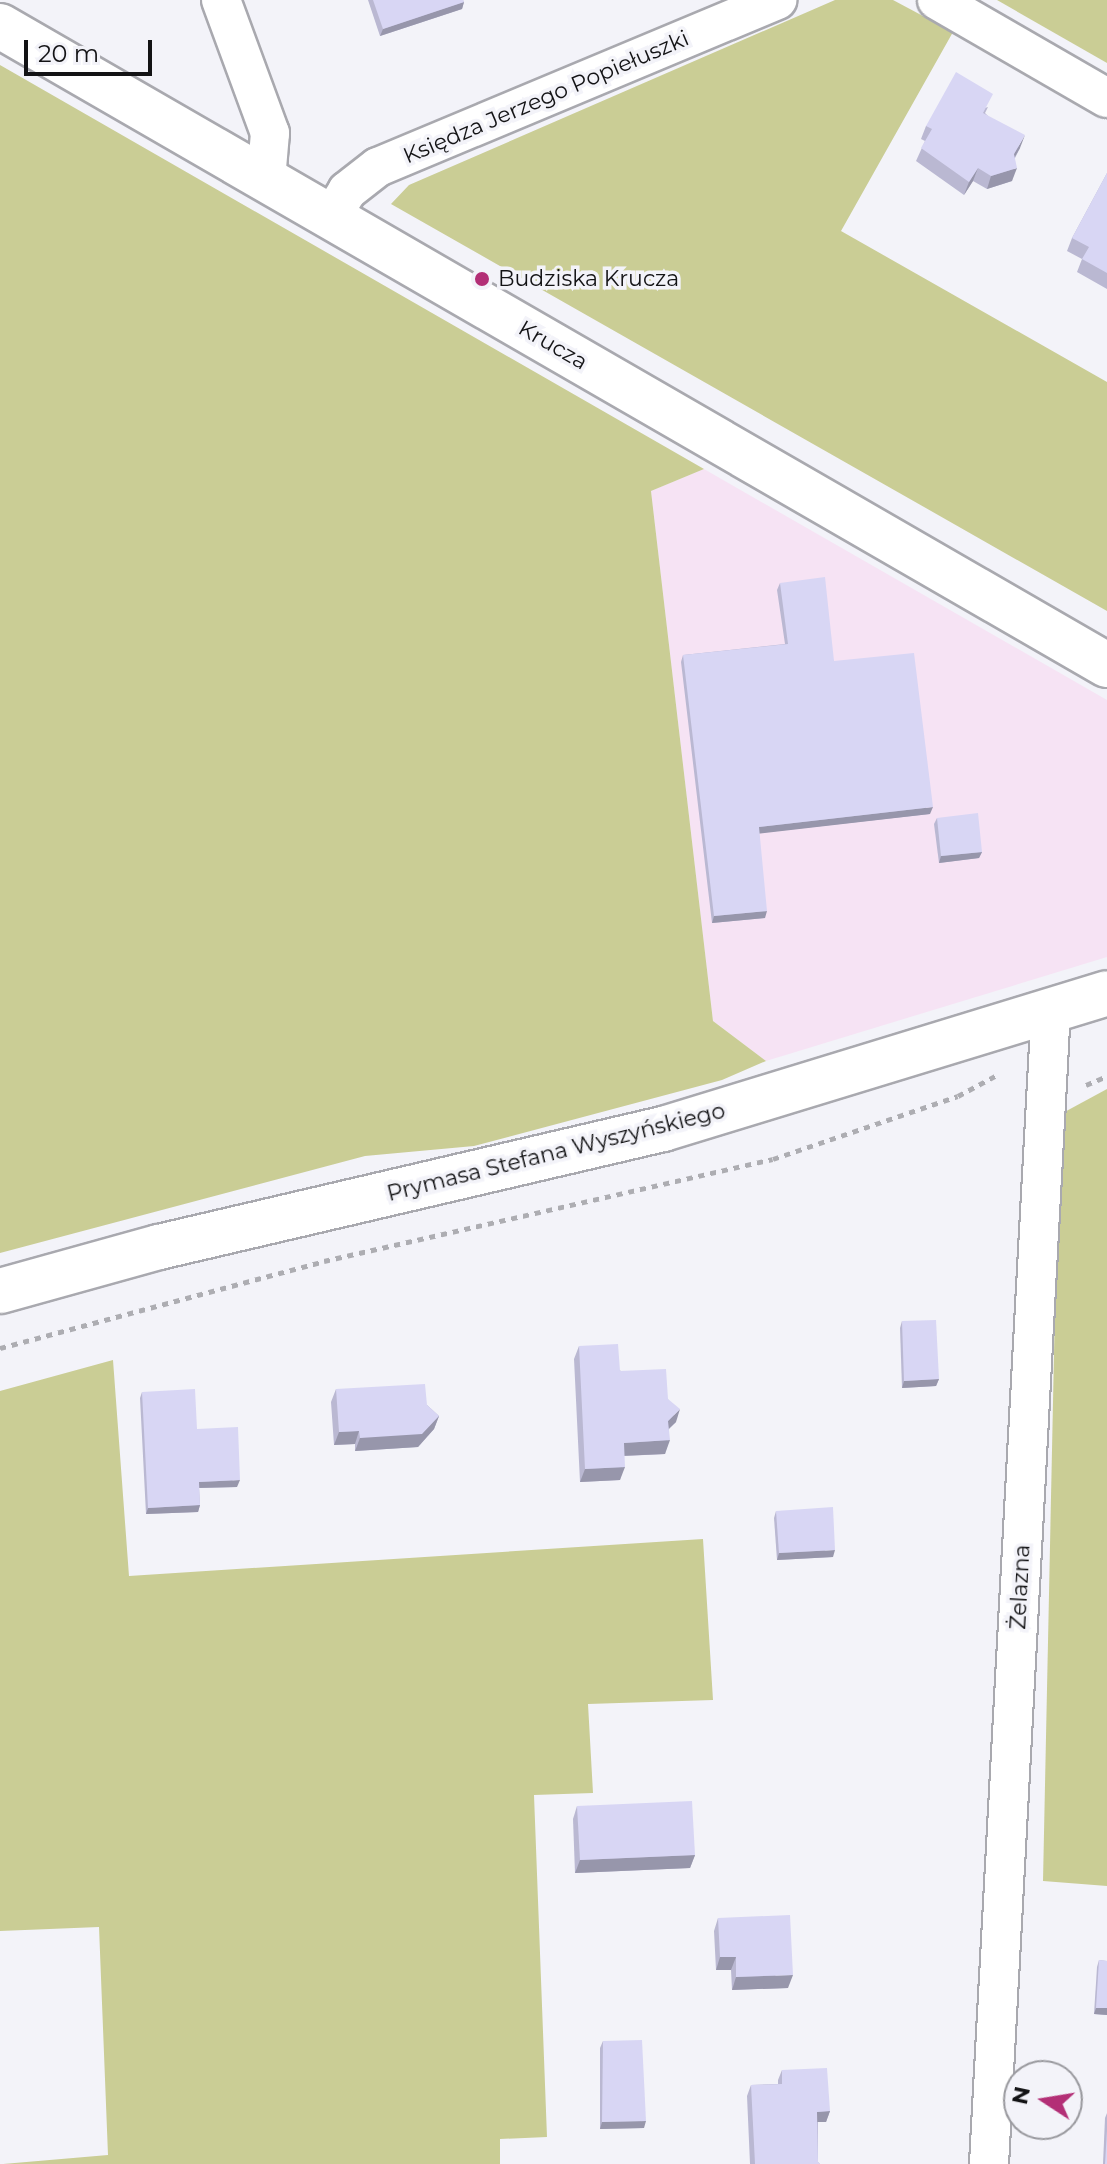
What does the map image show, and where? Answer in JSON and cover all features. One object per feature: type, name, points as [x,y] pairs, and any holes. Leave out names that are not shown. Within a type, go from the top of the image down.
[{"type":"street","points":[[221,0],[270,133],[266,180]]},
{"type":"street","name":"Księdza Jerzego Popiełuszki","points":[[331,217],[347,191],[378,167],[778,0]]},
{"type":"street","points":[[937,0],[1107,98]]},
{"type":"street","name":"Krucza","points":[[0,26],[1107,665]]},
{"type":"street","name":"Prymasa Stefana Wyszyńskiego","points":[[0,1291],[159,1247],[663,1129],[1107,993]]},
{"type":"street","name":"Żelazna","points":[[989,2164],[1051,1009]]},
{"type":"path","points":[[0,1348],[324,1261],[773,1159],[958,1096],[1012,1066],[1047,1060]]},
{"type":"shaded area","points":[[704,469],[1107,700],[1107,957],[766,1061],[713,1021],[651,491]]},
{"type":"green space","points":[[835,0],[893,0],[953,32],[841,231],[1107,382],[1107,611],[391,204],[409,185]]},
{"type":"green space","points":[[997,0],[1107,0],[1107,63]]},
{"type":"green space","points":[[0,65],[704,469],[651,491],[713,1021],[766,1061],[722,1080],[474,1146],[365,1156],[0,1253]]},
{"type":"green space","points":[[1107,1089],[1107,1886],[1043,1881],[1059,1115]]},
{"type":"green space","points":[[113,1360],[129,1576],[703,1539],[713,1700],[588,1704],[593,1793],[534,1795],[547,2137],[500,2139],[500,2164],[3,2164],[108,2155],[99,1927],[0,1931],[0,1391]]},
{"type":"building","points":[[373,0],[463,0],[464,2],[383,29]]},
{"type":"building","points":[[956,72],[993,94],[983,113],[1025,135],[1014,154],[1017,168],[991,176],[978,168],[969,182],[921,148],[932,129],[926,126]]},
{"type":"building","points":[[1107,173],[1107,273],[1082,259],[1089,247],[1072,238]]},
{"type":"building","points":[[825,577],[834,661],[914,653],[933,807],[759,827],[767,911],[714,916],[683,655],[788,644],[780,583]]},
{"type":"building","points":[[978,813],[982,852],[941,856],[937,818]]},
{"type":"building","points":[[936,1320],[939,1379],[904,1381],[902,1321]]},
{"type":"building","points":[[618,1344],[620,1371],[666,1369],[668,1399],[680,1409],[668,1421],[670,1440],[624,1443],[625,1467],[585,1469],[579,1346]]},
{"type":"building","points":[[425,1384],[427,1405],[439,1416],[422,1434],[360,1438],[359,1431],[339,1432],[336,1389]]},
{"type":"building","points":[[195,1389],[197,1429],[238,1427],[240,1480],[199,1482],[200,1505],[148,1508],[142,1392]]},
{"type":"building","points":[[833,1507],[835,1550],[779,1553],[776,1511]]},
{"type":"building","points":[[692,1801],[695,1855],[580,1860],[577,1806]]},
{"type":"building","points":[[790,1915],[793,1975],[736,1977],[736,1957],[720,1957],[718,1918]]},
{"type":"building","points":[[1099,1960],[1107,1961],[1107,2008],[1096,2008]]},
{"type":"building","points":[[642,2040],[646,2121],[602,2122],[603,2041]]},
{"type":"building","points":[[827,2068],[830,2111],[817,2112],[820,2164],[755,2164],[751,2085],[782,2084],[782,2070]]},
{"type":"place","name":"Budziska Krucza","points":[[482,279]]}]
